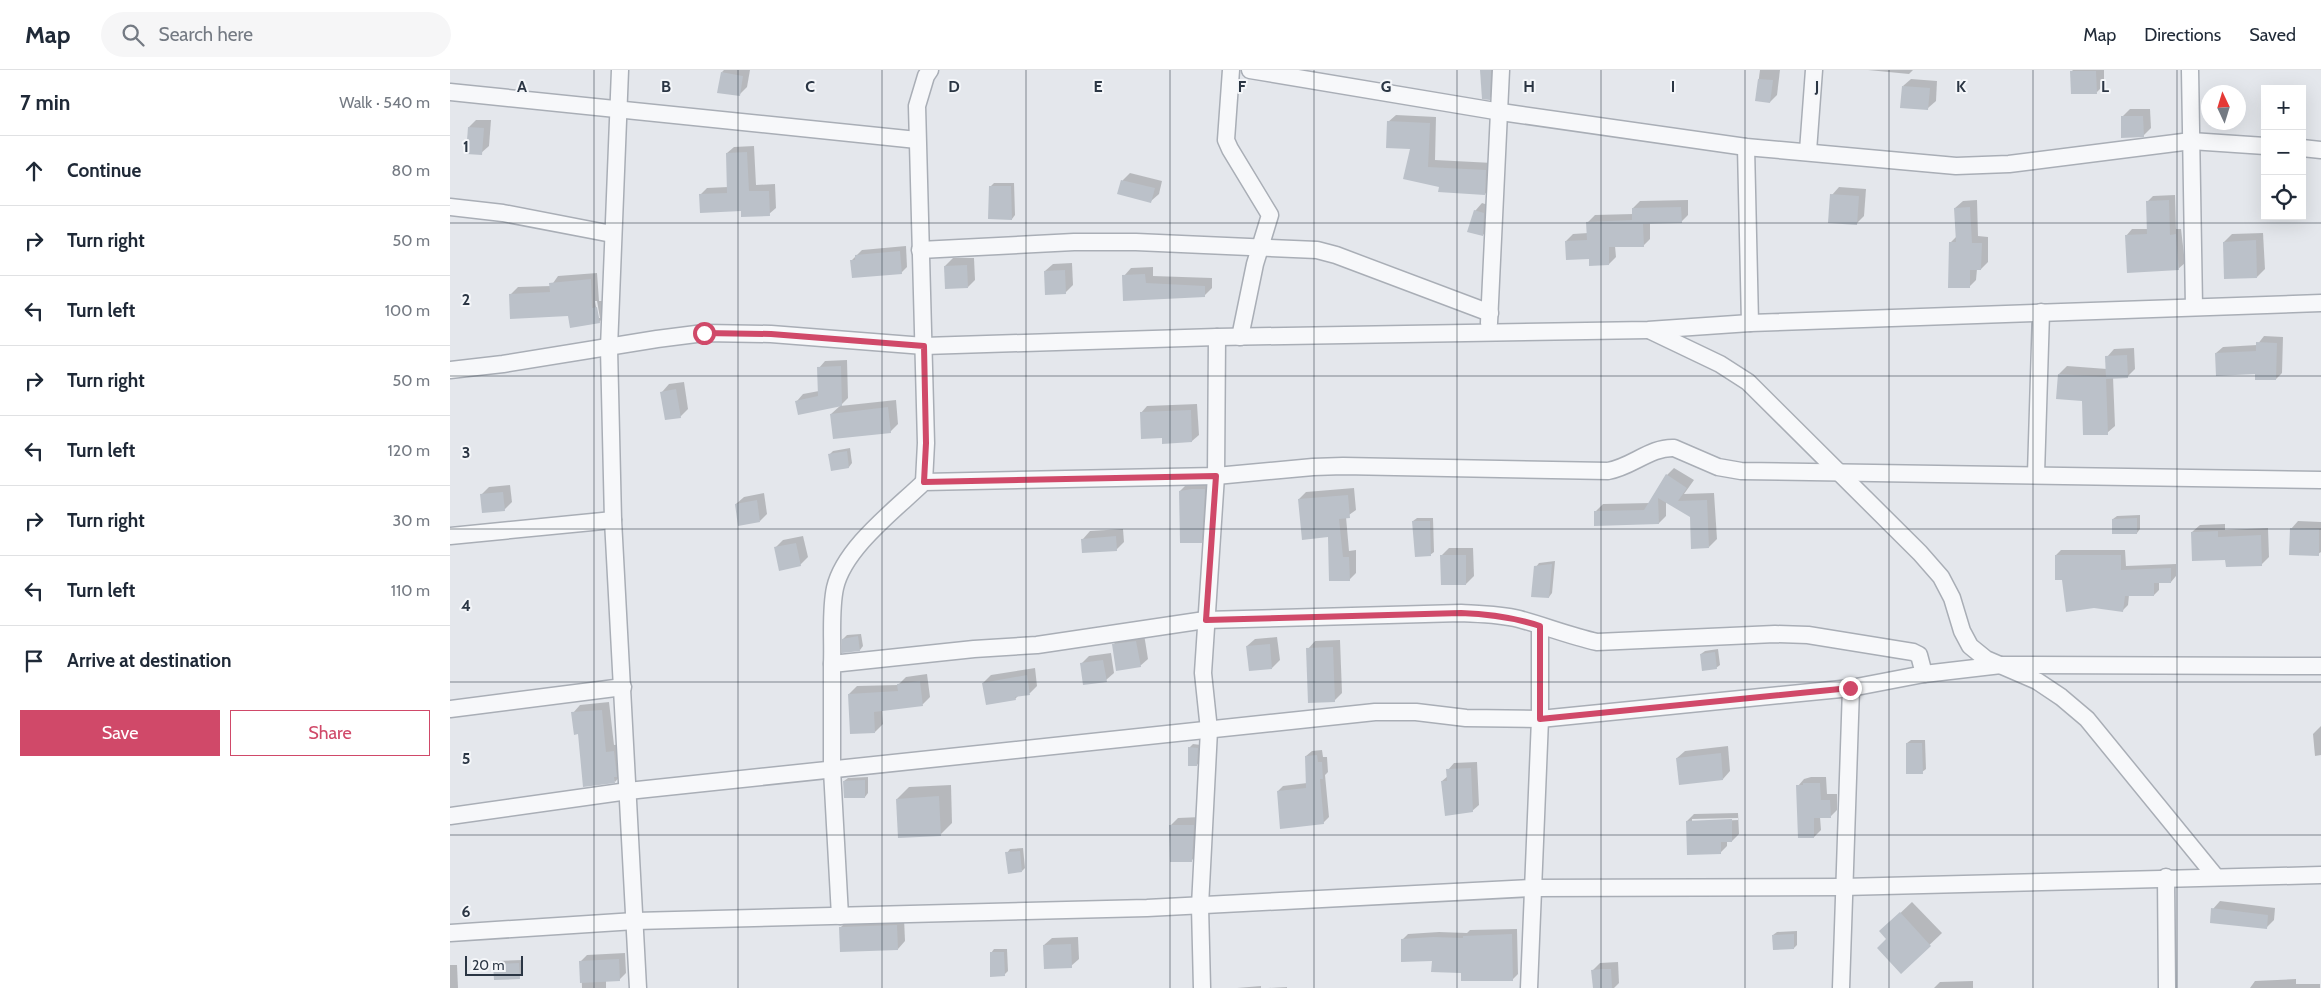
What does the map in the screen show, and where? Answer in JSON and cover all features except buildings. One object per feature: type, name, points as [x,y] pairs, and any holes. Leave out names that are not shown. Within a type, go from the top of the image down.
[{"type":"street","points":[[620,70],[612,234],[609,348],[613,520],[638,988]]},
{"type":"street","points":[[924,482],[926,443],[917,106],[926,76],[930,70]]},
{"type":"street","points":[[1231,70],[1226,140],[1270,211],[1270,220],[1260,248],[1240,337]]},
{"type":"street","points":[[1250,70],[1501,112],[1746,147],[1808,151],[1956,166],[1979,166],[2191,141],[2261,146]]},
{"type":"street","points":[[1489,332],[1502,70]]},
{"type":"street","points":[[1808,151],[1814,70]]},
{"type":"street","points":[[2190,70],[2194,306]]},
{"type":"street","points":[[450,92],[917,140]]},
{"type":"street","points":[[1746,147],[1750,323]]},
{"type":"street","points":[[2306,148],[2321,150]]},
{"type":"street","points":[[450,207],[503,213],[612,234]]},
{"type":"street","points":[[920,250],[1074,242],[1136,242],[1306,249],[1336,255],[1490,313]]},
{"type":"street","points":[[450,370],[704,333],[771,334],[924,346],[1240,337],[1648,330],[1750,323],[2321,303]]},
{"type":"street","points":[[2036,474],[2041,312]]},
{"type":"street","points":[[1648,330],[1720,364],[1748,382],[1840,472],[1920,553],[1941,577],[1952,598],[1962,631],[1970,646],[1986,659],[2037,681],[2061,697],[2087,719],[2216,877]]},
{"type":"street","points":[[1202,988],[1200,906],[1209,730],[1203,673],[1216,476],[1217,338]]},
{"type":"street","points":[[840,916],[832,770],[834,590],[840,572],[854,549],[924,482],[1216,476],[1343,466],[1608,472],[1619,469],[1657,450],[1666,448],[1674,448],[1727,470],[2321,480]]},
{"type":"street","points":[[450,536],[613,520]]},
{"type":"street","points":[[832,664],[974,649],[1037,645],[1206,620],[1490,614],[1518,619],[1597,642],[1775,634],[1836,638],[1913,652],[1919,655],[1924,674]]},
{"type":"street","points":[[1529,988],[1540,719],[1540,626]]},
{"type":"street","points":[[450,816],[628,791],[1375,712],[1416,712],[1466,718],[1540,719],[1850,688],[1924,674],[2001,665],[2321,666]]},
{"type":"street","points":[[450,709],[623,687]]},
{"type":"street","points":[[1841,988],[1850,688]]},
{"type":"street","points":[[450,933],[635,921],[1200,906],[1533,888],[1843,887],[2321,875]]},
{"type":"street","points":[[2166,878],[2167,988]]},
{"type":"route","points":[[704,333],[771,334],[924,346],[926,443],[924,482],[1216,476],[1206,620],[1461,613],[1490,614],[1518,619],[1540,626],[1540,719],[1850,688]]}]
